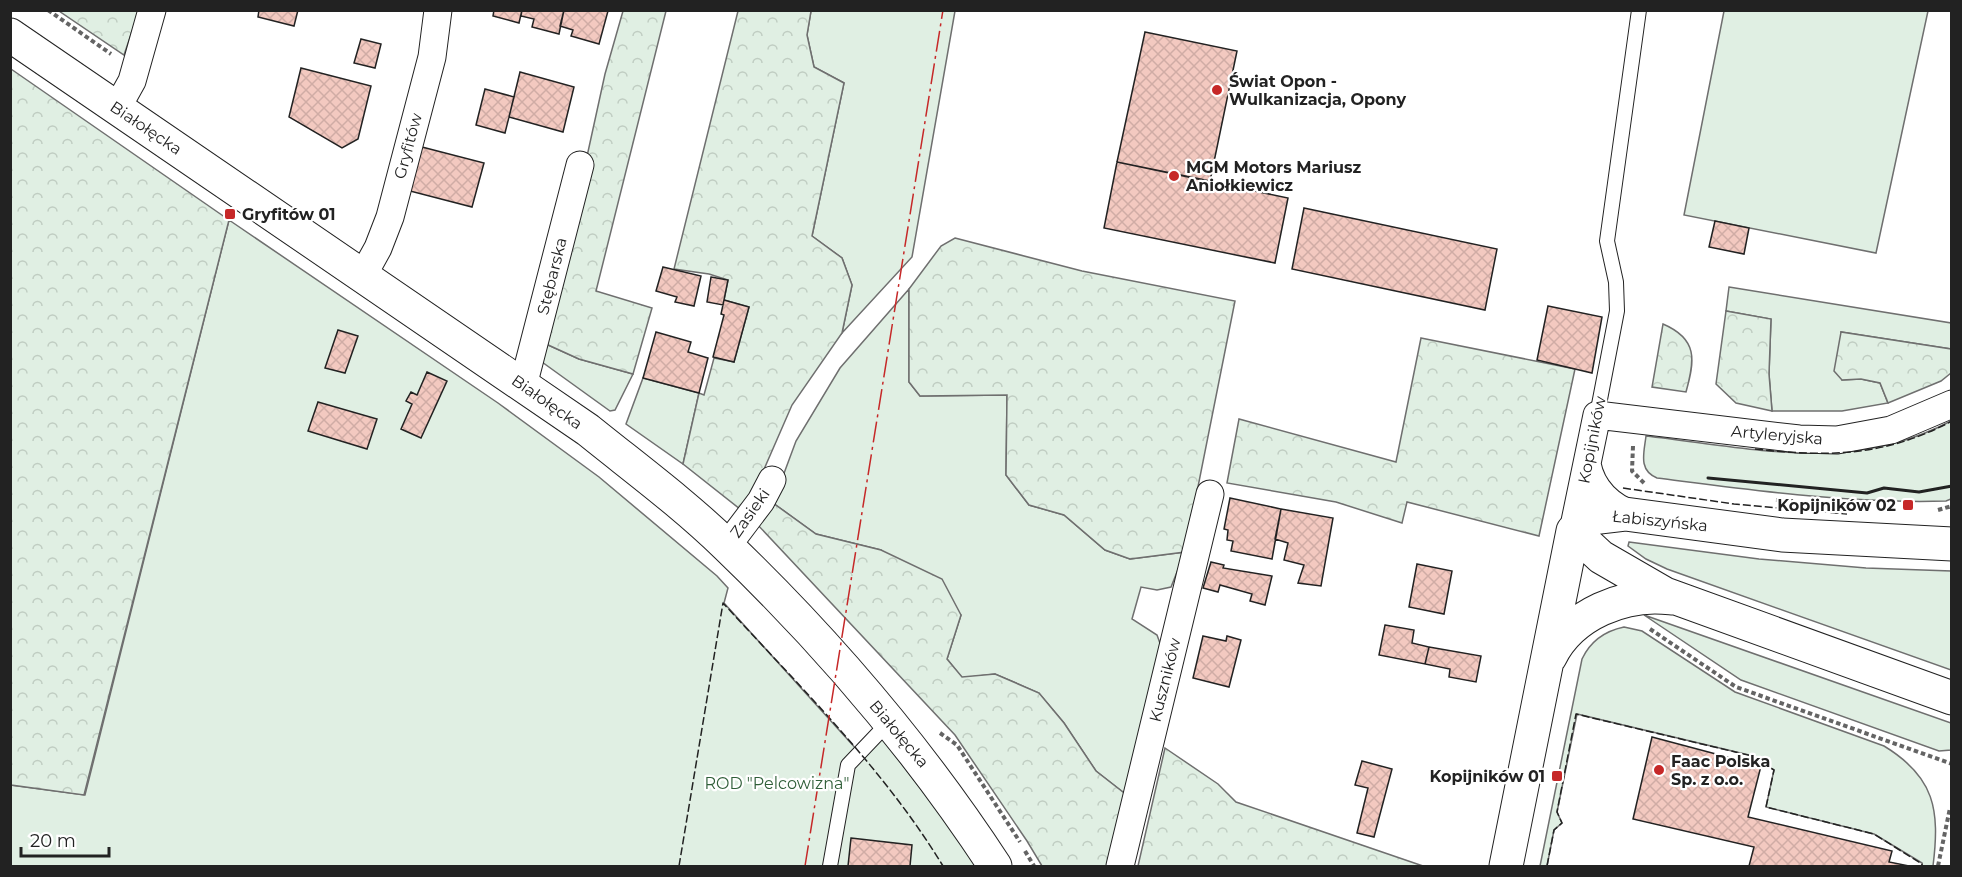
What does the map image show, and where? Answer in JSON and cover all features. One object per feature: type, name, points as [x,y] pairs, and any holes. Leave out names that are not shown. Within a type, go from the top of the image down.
[{"type":"street","points":[[117,108],[132,81],[152,10]]},
{"type":"street","name":"Gryfitów","points":[[362,277],[378,248],[390,217],[432,57],[438,10]]},
{"type":"street","name":"Białołęcka","points":[[10,35],[588,430],[671,496],[727,546],[787,606],[890,721],[940,784],[995,867]]},
{"type":"street","name":"Stębarska","points":[[523,386],[580,165]]},
{"type":"street","name":"Artyleryjska","points":[[1597,416],[1799,439],[1837,440],[1891,430],[1952,404]]},
{"type":"street","name":"Kopijników","points":[[1506,867],[1597,416]]},
{"type":"street","points":[[1587,464],[1592,481],[1603,496],[1617,508],[1635,516]]},
{"type":"street","name":"Zasieki","points":[[727,546],[761,501],[772,480]]},
{"type":"street","name":"Kuszników","points":[[1120,867],[1209,494]]},
{"type":"street","name":"Łabiszyńska","points":[[1573,531],[1591,518],[1602,515],[1635,516],[1782,535],[1952,544]]},
{"type":"street","points":[[1573,531],[1600,557],[1648,586],[1952,698]]},
{"type":"street","points":[[1547,663],[1564,637],[1584,620],[1605,608],[1646,597],[1684,601]]},
{"type":"lane","name":"Kopijników","points":[[1597,416],[1617,311],[1616,282],[1606,241],[1639,10]]},
{"type":"lane","points":[[830,867],[848,765],[890,721]]},
{"type":"path","points":[[1635,438],[1632,471],[1638,480],[1649,484]]},
{"type":"path","points":[[1773,500],[1797,502]]},
{"type":"path","points":[[1934,511],[1952,506]]},
{"type":"path","points":[[1643,625],[1736,687],[1952,764]]},
{"type":"path","points":[[1938,867],[1952,801]]},
{"type":"green space","points":[[59,11],[139,11],[124,55]]},
{"type":"green space","points":[[623,11],[666,11],[596,291],[652,308],[633,374],[579,359],[546,344],[605,74]]},
{"type":"green space","points":[[738,11],[811,11],[807,35],[814,67],[844,83],[812,236],[842,258],[852,285],[842,333],[792,405],[745,513],[683,464],[699,393],[704,395],[714,358],[734,362],[749,307],[724,300],[728,280],[709,274],[674,269]]},
{"type":"green space","points":[[811,11],[955,11],[912,257],[842,333],[852,285],[842,258],[812,236],[844,83],[814,67],[807,35]]},
{"type":"green space","points":[[1724,11],[1928,11],[1876,253],[1684,215]]},
{"type":"green space","points":[[11,69],[229,220],[84,795],[11,785]]},
{"type":"green space","name":"ROD \"Pelcowizna\"","points":[[229,220],[498,403],[599,477],[717,576],[728,588],[724,603],[858,751],[878,733],[941,815],[976,866],[11,866],[11,785],[85,795]]},
{"type":"green space","points":[[955,238],[1082,271],[1235,301],[1185,552],[1130,559],[1105,550],[1064,515],[1029,505],[1006,475],[1007,395],[920,396],[909,382],[909,289],[941,246]]},
{"type":"green space","points":[[1729,287],[1951,323],[1951,349],[1841,332],[1842,380],[1861,379],[1880,383],[1888,403],[1842,411],[1772,411],[1769,374],[1771,319],[1726,311]]},
{"type":"green space","points":[[909,289],[909,382],[920,396],[1007,395],[1006,475],[1029,505],[1064,515],[1105,550],[1130,559],[1185,552],[1171,587],[1157,590],[1141,587],[1132,619],[1157,635],[1161,646],[1128,796],[1096,771],[1064,723],[1039,693],[995,674],[962,678],[947,659],[961,615],[881,550],[816,534],[773,503],[796,441],[840,368]]},
{"type":"green space","points":[[1726,311],[1771,319],[1769,374],[1772,411],[1736,403],[1716,384]]},
{"type":"green space","points":[[1663,324],[1683,336],[1691,352],[1691,370],[1686,392],[1652,387]]},
{"type":"green space","points":[[1841,332],[1951,349],[1951,373],[1941,381],[1888,403],[1880,383],[1861,379],[1842,380],[1834,371]]},
{"type":"green space","points":[[1421,338],[1575,369],[1539,536],[1407,502],[1402,523],[1336,502],[1227,483],[1239,419],[1396,462]]},
{"type":"green space","points":[[546,344],[579,359],[633,374],[615,410],[610,411],[542,362]]},
{"type":"green space","points":[[643,378],[699,393],[683,464],[626,424]]},
{"type":"green space","points":[[1951,421],[1951,499],[1946,501],[1837,498],[1657,478],[1647,470],[1644,460],[1646,436],[1763,451],[1839,452],[1876,447],[1914,437]]},
{"type":"green space","points":[[773,503],[816,534],[881,550],[942,579],[961,615],[947,659],[962,677],[995,674],[1039,693],[1064,723],[1096,771],[1128,796],[1113,866],[1042,866],[955,735],[756,523]]},
{"type":"green space","points":[[1629,542],[1759,559],[1866,568],[1951,571],[1951,670],[1667,569],[1646,559],[1628,546]]},
{"type":"green space","points":[[1644,615],[1951,723],[1951,750],[1939,751],[1741,680]]},
{"type":"green space","points":[[1624,627],[1642,631],[1735,692],[1884,746],[1901,758],[1924,783],[1930,797],[1935,828],[1933,866],[1922,866],[1922,863],[1874,834],[1766,807],[1774,770],[1753,756],[1577,714],[1557,812],[1562,823],[1554,830],[1547,866],[1540,866],[1582,659],[1589,647],[1599,638]]},
{"type":"green space","points":[[1165,748],[1218,784],[1236,802],[1423,866],[1138,866]]},
{"type":"building","points":[[259,10],[298,10],[294,26],[258,17]]},
{"type":"building","points":[[494,10],[522,10],[519,23],[493,16]]},
{"type":"building","points":[[522,10],[564,10],[559,34],[532,27],[534,19],[521,16]]},
{"type":"building","points":[[564,10],[608,11],[599,44],[571,36],[573,30],[560,26]]},
{"type":"building","points":[[1145,32],[1237,51],[1210,181],[1117,162]]},
{"type":"building","points":[[361,39],[381,44],[375,68],[354,63]]},
{"type":"building","points":[[301,68],[371,86],[358,139],[342,148],[289,117]]},
{"type":"building","points":[[520,72],[574,87],[563,132],[509,117]]},
{"type":"building","points":[[485,89],[514,97],[505,133],[476,125]]},
{"type":"building","points":[[422,147],[484,163],[472,207],[410,191]]},
{"type":"building","points":[[1117,162],[1288,198],[1275,263],[1104,228]]},
{"type":"building","points":[[1304,208],[1497,249],[1485,310],[1292,269]]},
{"type":"building","points":[[1715,221],[1749,228],[1744,254],[1709,247]]},
{"type":"building","points":[[663,267],[701,276],[694,306],[675,302],[677,297],[656,291]]},
{"type":"building","points":[[711,277],[728,280],[723,305],[707,302]]},
{"type":"building","points":[[724,300],[749,307],[734,362],[713,357],[724,315],[721,314]]},
{"type":"building","points":[[1548,306],[1602,317],[1592,373],[1537,360]]},
{"type":"building","points":[[338,330],[358,336],[345,373],[325,368]]},
{"type":"building","points":[[656,332],[691,342],[688,352],[708,358],[699,393],[643,378]]},
{"type":"building","points":[[427,372],[447,381],[421,438],[401,429],[412,404],[406,401],[411,392],[417,395]]},
{"type":"building","points":[[318,402],[377,419],[367,449],[308,431]]},
{"type":"building","points":[[1230,498],[1281,509],[1272,559],[1231,551],[1233,541],[1227,540],[1228,530],[1224,529]]},
{"type":"building","points":[[1281,509],[1333,518],[1321,586],[1298,583],[1304,565],[1284,560],[1288,543],[1275,539]]},
{"type":"building","points":[[1211,562],[1224,565],[1223,568],[1272,576],[1265,605],[1250,601],[1252,594],[1220,585],[1218,592],[1203,588]]},
{"type":"building","points":[[1417,564],[1452,571],[1444,614],[1409,607]]},
{"type":"building","points":[[1385,625],[1414,630],[1412,643],[1429,647],[1425,664],[1379,655]]},
{"type":"building","points":[[1203,636],[1226,641],[1227,636],[1241,640],[1229,687],[1193,678]]},
{"type":"building","points":[[1429,647],[1481,656],[1476,682],[1449,677],[1450,669],[1425,664]]},
{"type":"building","points":[[1652,737],[1761,766],[1748,817],[1892,851],[1889,862],[1909,866],[1749,866],[1754,847],[1633,819]]},
{"type":"building","points":[[1362,761],[1392,769],[1374,837],[1357,833],[1368,788],[1355,785]]},
{"type":"building","points":[[851,838],[912,845],[910,866],[848,866]]},
{"type":"fence","points":[[1755,449],[1831,453],[1879,448],[1903,442],[1952,421]]},
{"type":"fence","points":[[1623,488],[1734,504],[1847,514]]},
{"type":"fence","points":[[679,866],[723,603],[868,762],[920,830],[943,866]]},
{"type":"fence","points":[[1547,866],[1554,830],[1562,823],[1557,812],[1576,714],[1752,756],[1774,770],[1766,807],[1874,834],[1922,866]]},
{"type":"wall","points":[[1708,478],[1867,493],[1884,488],[1919,492],[1952,486]]},
{"type":"power","points":[[805,866],[943,10]]},
{"type":"place","name":"Świat Opon - Wulkanizacja, Opony","points":[[1217,90]]},
{"type":"place","name":"MGM Motors Mariusz Aniołkiewicz","points":[[1174,176]]},
{"type":"place","name":"Gryfitów 01","points":[[230,214]]},
{"type":"place","name":"Kopijników 02","points":[[1908,505]]},
{"type":"place","name":"Faac Polska Sp. z o.o.","points":[[1659,770]]},
{"type":"place","name":"Kopijników 01","points":[[1557,776]]}]
